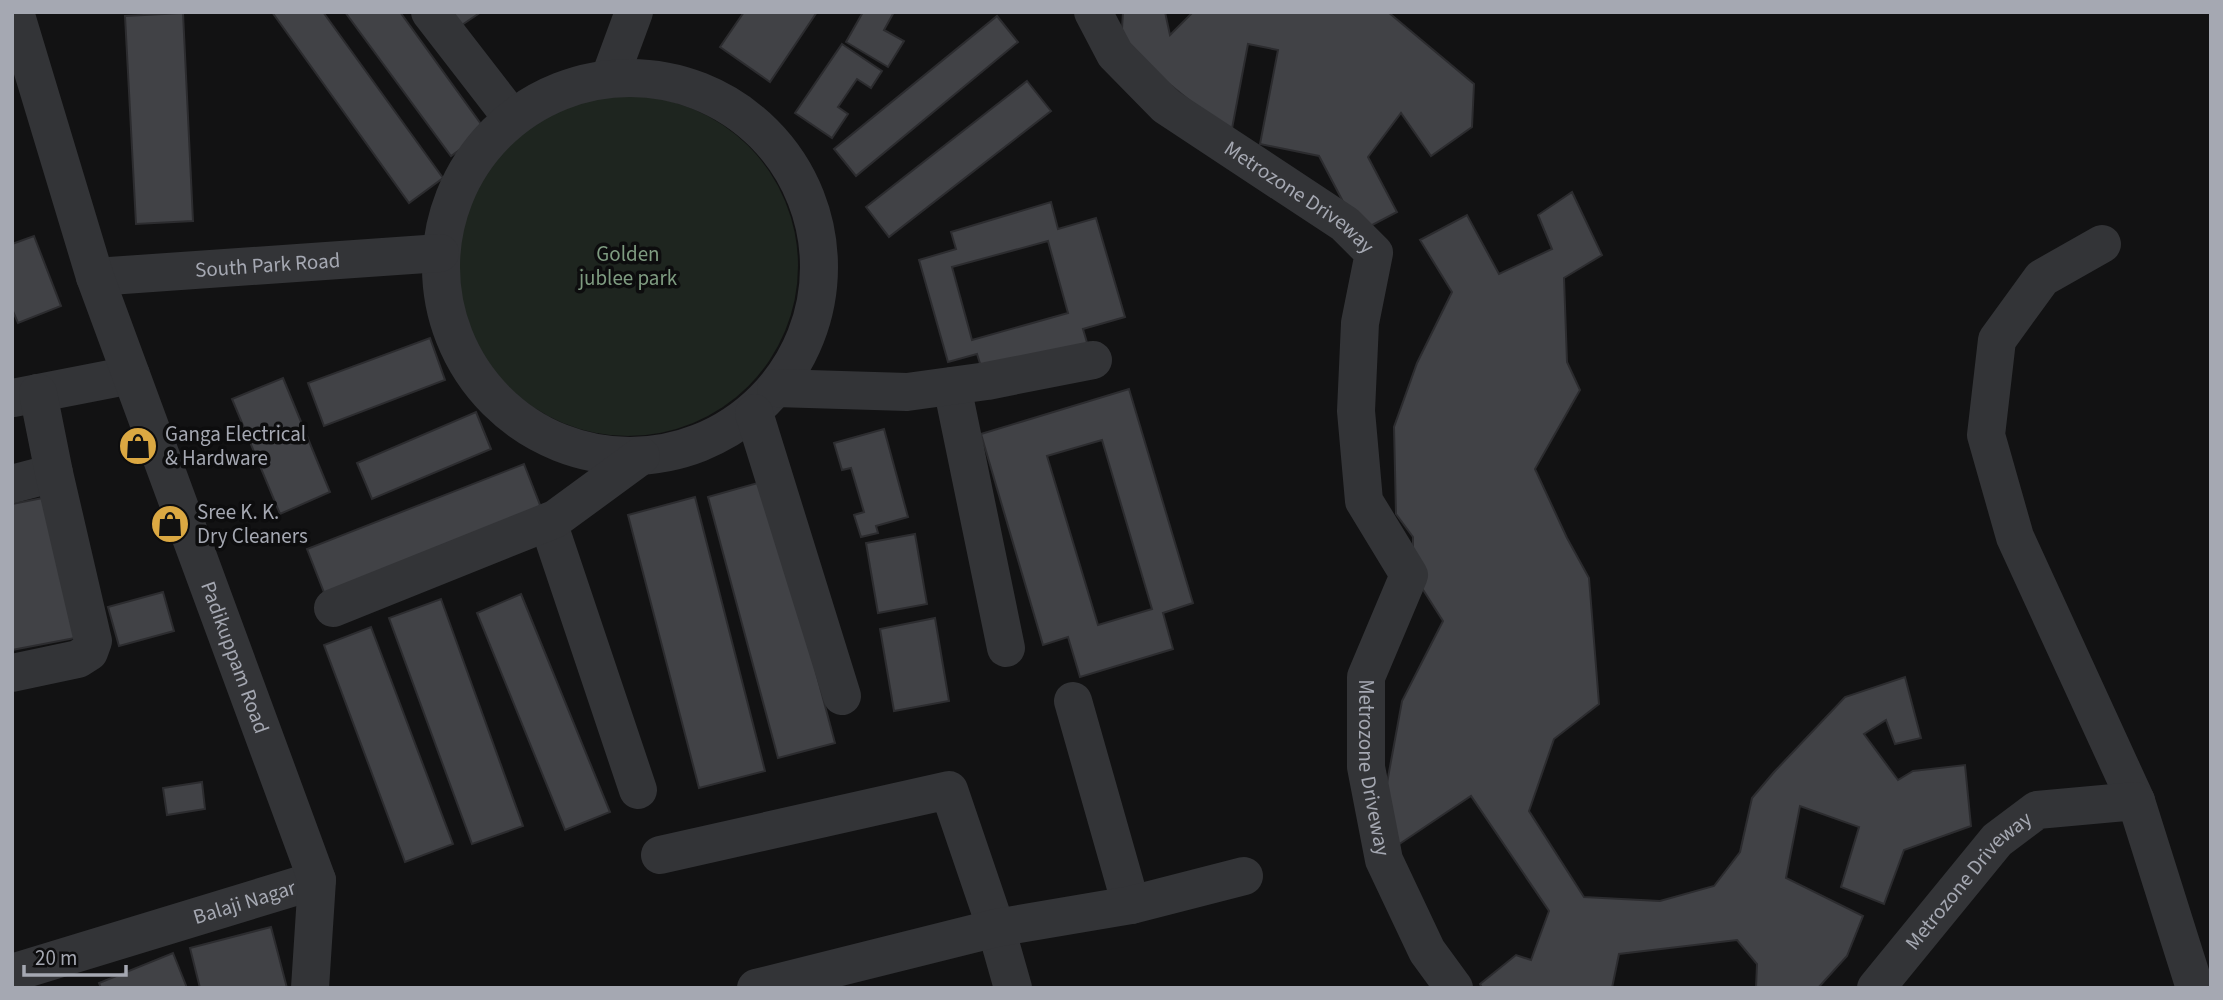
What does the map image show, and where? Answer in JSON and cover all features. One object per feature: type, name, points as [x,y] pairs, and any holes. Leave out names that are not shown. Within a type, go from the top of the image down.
[{"type":"street","name":"Padikuppam Road","points":[[15,12],[95,277],[317,880],[310,988]]},
{"type":"street","points":[[430,12],[512,118]]},
{"type":"street","points":[[610,77],[634,12]]},
{"type":"street","name":"Metrozone Driveway","points":[[1093,12],[1115,54],[1166,106],[1345,224],[1374,253],[1360,323],[1356,411],[1364,501],[1409,575],[1366,677],[1366,767],[1384,860],[1427,951],[1454,988]]},
{"type":"street","points":[[610,77],[673,81],[738,109],[777,145],[810,205],[820,274],[798,353],[765,400],[709,439],[640,456],[602,454],[544,436],[504,410],[456,346],[440,282],[440,253],[449,208],[487,141],[512,118],[581,83],[610,77]]},
{"type":"street","points":[[2102,244],[2042,278],[1997,340],[1986,435],[2015,537],[2136,801],[2197,984]]},
{"type":"street","name":"South Park Road","points":[[95,277],[440,253]]},
{"type":"street","points":[[765,400],[907,392],[987,382],[1093,360]]},
{"type":"street","points":[[12,673],[78,659],[89,652],[93,641],[54,473],[21,390],[127,366]]},
{"type":"street","points":[[952,386],[1006,648]]},
{"type":"street","points":[[765,400],[842,696]]},
{"type":"street","points":[[333,608],[548,522],[640,456]]},
{"type":"street","points":[[12,484],[54,473]]},
{"type":"street","points":[[548,522],[638,790]]},
{"type":"street","points":[[1073,701],[1131,905]]},
{"type":"street","points":[[660,855],[949,790],[996,928],[1013,988]]},
{"type":"street","name":"Metrozone Driveway","points":[[1876,988],[1997,840],[2037,810],[2136,801]]},
{"type":"street","points":[[756,988],[996,928],[1131,905],[1244,876]]},
{"type":"street","name":"Balaji Nagar","points":[[12,974],[317,880]]},
{"type":"green space","name":"Golden jublee park","points":[[628,96],[661,99],[693,109],[722,125],[748,146],[769,172],[785,201],[795,233],[798,266],[795,299],[785,331],[769,360],[748,386],[722,407],[693,423],[661,433],[628,436],[595,433],[563,423],[534,407],[508,386],[487,360],[471,331],[461,299],[458,266],[461,233],[471,201],[487,172],[508,146],[534,125],[563,109],[595,99]]},
{"type":"building","points":[[272,12],[323,12],[443,178],[409,203]]},
{"type":"building","points":[[345,12],[400,12],[486,131],[451,156]]},
{"type":"building","points":[[439,12],[481,12],[453,31]]},
{"type":"building","points":[[744,12],[817,12],[770,82],[720,47]]},
{"type":"building","points":[[863,12],[894,12],[884,30],[904,41],[888,67],[846,42]]},
{"type":"building","points":[[1123,12],[1165,12],[1170,35],[1193,12],[1388,12],[1474,84],[1472,127],[1431,156],[1401,113],[1368,157],[1397,212],[1359,232],[1319,156],[1260,144],[1278,50],[1248,44],[1231,134],[1121,45]]},
{"type":"building","points":[[183,13],[193,221],[136,224],[125,16]]},
{"type":"building","points":[[997,16],[1018,42],[856,176],[834,149]]},
{"type":"building","points":[[842,44],[882,71],[871,88],[857,79],[838,107],[848,114],[832,138],[795,113]]},
{"type":"building","points":[[1027,81],[1051,111],[889,237],[866,207]]},
{"type":"building","points":[[1572,192],[1602,255],[1564,278],[1567,362],[1580,390],[1535,469],[1589,578],[1599,704],[1554,739],[1529,811],[1584,897],[1660,901],[1714,886],[1740,852],[1752,798],[1774,772],[1845,697],[1905,677],[1921,738],[1895,744],[1886,720],[1864,734],[1898,780],[1913,771],[1965,765],[1971,826],[1904,850],[1884,904],[1841,887],[1859,827],[1800,806],[1786,878],[1863,916],[1847,956],[1818,988],[1756,988],[1757,964],[1737,940],[1619,954],[1612,988],[1482,988],[1480,984],[1516,955],[1531,960],[1549,911],[1471,796],[1395,847],[1383,805],[1402,701],[1443,621],[1413,574],[1413,537],[1396,514],[1394,427],[1417,363],[1452,292],[1420,240],[1467,215],[1499,274],[1552,249],[1538,215]]},
{"type":"building","points":[[1051,202],[1058,229],[1096,218],[1125,317],[1083,329],[1088,346],[984,376],[977,354],[948,362],[919,260],[956,249],[951,232]],"holes":[[[1048,241],[1068,313],[972,340],[952,267]]]},
{"type":"building","points":[[34,236],[61,306],[18,323],[12,309],[12,244]]},
{"type":"building","points":[[430,338],[445,380],[324,426],[308,383]]},
{"type":"building","points":[[283,378],[330,492],[280,514],[232,399]]},
{"type":"building","points":[[1129,389],[1193,603],[1163,613],[1173,649],[1080,677],[1068,637],[1043,645],[981,434]],"holes":[[[1102,440],[1152,609],[1098,625],[1047,456]]]},
{"type":"building","points":[[476,412],[491,449],[372,499],[357,463]]},
{"type":"building","points":[[884,429],[908,517],[876,526],[878,533],[861,537],[854,515],[864,512],[851,468],[842,470],[834,443]]},
{"type":"building","points":[[524,464],[542,510],[325,595],[307,549]]},
{"type":"building","points":[[765,481],[835,743],[778,758],[708,497]]},
{"type":"building","points":[[48,497],[75,638],[12,650],[12,504]]},
{"type":"building","points":[[695,497],[765,771],[699,788],[628,515]]},
{"type":"building","points":[[915,534],[927,604],[878,613],[866,543]]},
{"type":"building","points":[[163,592],[174,631],[119,646],[108,607]]},
{"type":"building","points":[[521,594],[610,812],[565,830],[477,613]]},
{"type":"building","points":[[441,599],[523,826],[472,844],[389,618]]},
{"type":"building","points":[[935,618],[949,701],[894,711],[880,629]]},
{"type":"building","points":[[371,627],[453,844],[405,862],[324,645]]},
{"type":"building","points":[[202,782],[205,809],[167,815],[163,788]]},
{"type":"building","points":[[271,927],[287,988],[200,988],[190,948]]},
{"type":"building","points":[[173,953],[187,988],[101,988],[99,983]]},
{"type":"place","name":"Ganga Electrical & Hardware","points":[[138,446]]},
{"type":"place","name":"Sree K. K. Dry Cleaners","points":[[170,524]]}]
